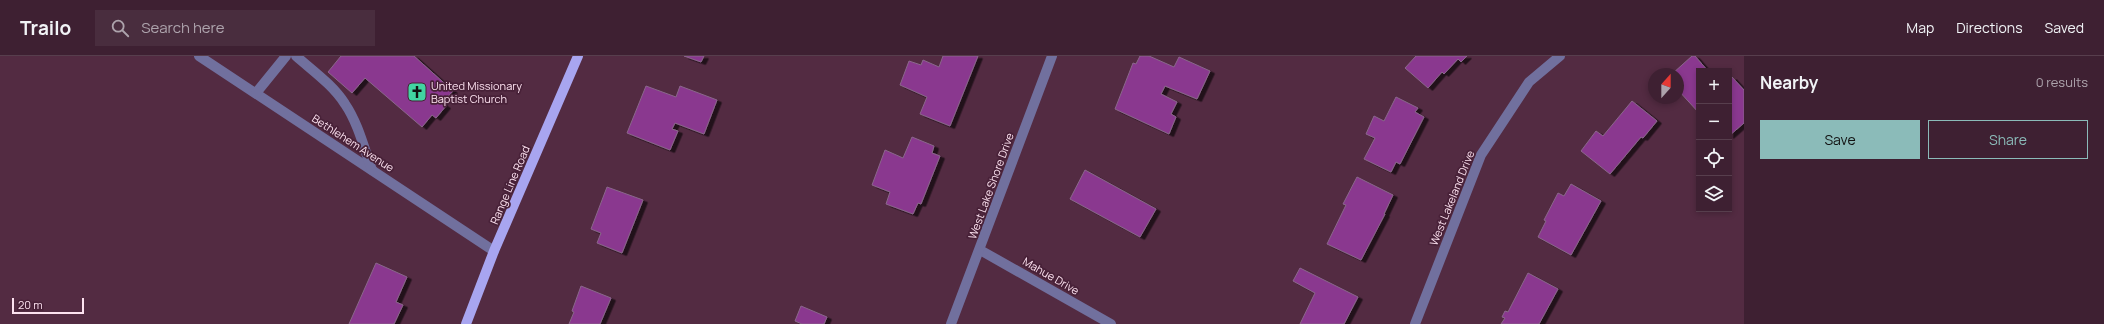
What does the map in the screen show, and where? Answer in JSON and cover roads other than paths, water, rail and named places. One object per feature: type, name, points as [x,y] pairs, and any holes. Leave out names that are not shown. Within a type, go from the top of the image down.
[{"type":"main road","name":"Range Line Road","points":[[466,324],[494,250],[578,56]]},
{"type":"street","name":"Bethlehem Avenue","points":[[199,56],[494,250]]},
{"type":"street","points":[[256,94],[286,56]]},
{"type":"street","points":[[296,56],[326,83],[345,104],[356,126],[372,170]]},
{"type":"street","name":"West Lake Shore Drive","points":[[951,324],[1052,56]]},
{"type":"street","name":"West Lakeland Drive","points":[[1416,324],[1481,155],[1529,82],[1560,56]]},
{"type":"street","name":"Mahue Drive","points":[[980,250],[1111,324]]},
{"type":"place","name":"United Missionary Baptist Church","points":[[417,92]]}]
